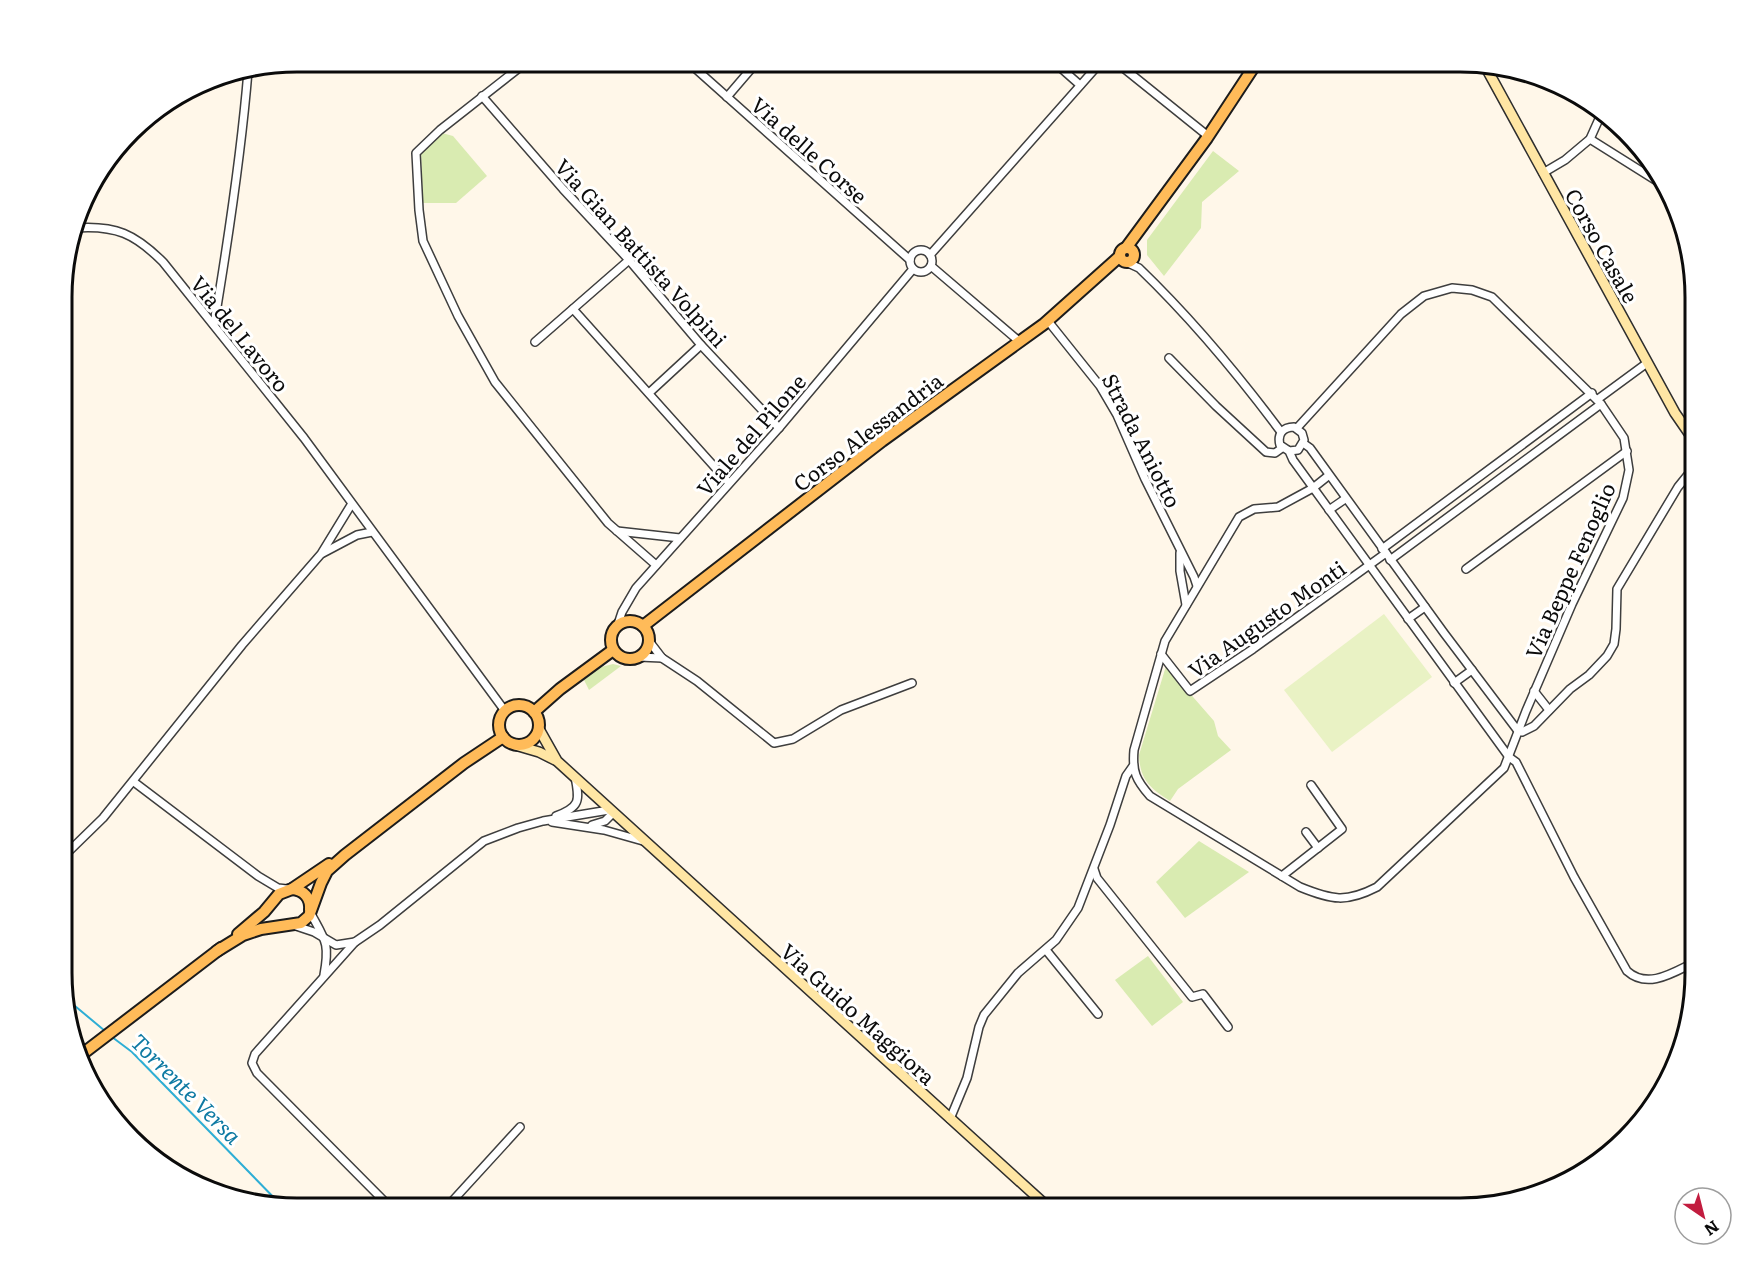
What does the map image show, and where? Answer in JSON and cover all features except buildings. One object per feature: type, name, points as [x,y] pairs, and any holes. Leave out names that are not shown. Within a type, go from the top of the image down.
[{"type":"main road","points":[[1125,258],[1136,235],[1208,136],[1250,72]]},
{"type":"main road","name":"Corso Alessandria","points":[[643,626],[882,441],[1048,321],[1125,258]]},
{"type":"main road","points":[[628,620],[639,622],[643,626],[649,635],[649,641],[639,657],[622,658],[613,650],[611,633],[618,624],[628,620]]},
{"type":"main road","points":[[534,712],[560,689],[613,650]]},
{"type":"main road","points":[[516,705],[529,708],[534,712],[539,729],[536,736],[528,743],[515,745],[503,737],[499,721],[505,711],[516,705]]},
{"type":"main road","points":[[217,951],[243,935],[306,920],[327,872],[345,855],[464,763],[503,737]]},
{"type":"main road","points":[[86,1051],[217,951],[264,912],[276,897],[345,855]]},
{"type":"main road","points":[[289,889],[306,895],[309,899],[310,911]]},
{"type":"main road","points":[[276,897],[274,914],[281,923],[291,925]]},
{"type":"street","points":[[514,72],[440,129],[416,153],[423,241],[458,316],[495,382],[601,514],[656,566]]},
{"type":"street","name":"Via delle Corse","points":[[699,72],[910,260]]},
{"type":"street","points":[[727,96],[748,72]]},
{"type":"street","points":[[1065,72],[1080,85]]},
{"type":"street","points":[[930,255],[1092,72]]},
{"type":"street","points":[[1128,72],[1208,136]]},
{"type":"street","name":"Corso Casale","points":[[1489,74],[1647,363],[1685,428]]},
{"type":"street","points":[[214,325],[230,234],[247,78]]},
{"type":"street","name":"Via Gian Battista Volpini","points":[[482,96],[629,260],[701,345],[779,428]]},
{"type":"street","points":[[1543,173],[1565,160],[1590,139],[1599,121]]},
{"type":"street","points":[[1590,139],[1650,177]]},
{"type":"street","name":"Via del Lavoro","points":[[83,228],[102,227],[124,231],[145,244],[163,262],[304,438],[351,505],[505,711]]},
{"type":"street","points":[[924,251],[930,255],[931,266],[922,272],[913,269],[910,260],[916,252],[924,251]]},
{"type":"street","points":[[1125,258],[1138,268],[1212,345],[1243,381],[1281,432]]},
{"type":"street","points":[[535,342],[629,260]]},
{"type":"street","points":[[931,266],[1020,342]]},
{"type":"street","name":"Viale del Pilone","points":[[618,624],[636,588],[779,428],[913,269]]},
{"type":"street","name":"Via Beppe Fenoglio","points":[[1133,766],[1141,785],[1150,796],[1300,887],[1321,896],[1340,899],[1359,896],[1377,887],[1504,768],[1572,604],[1623,498],[1629,470],[1624,438],[1617,425],[1592,393],[1492,297],[1472,290],[1452,288],[1424,296],[1401,314],[1297,428]]},
{"type":"street","points":[[573,309],[729,483]]},
{"type":"street","name":"Strada Aniotto","points":[[1048,321],[1100,386],[1197,586]]},
{"type":"street","points":[[649,393],[701,345]]},
{"type":"street","name":"Via Augusto Monti","points":[[1169,357],[1216,406],[1266,452],[1275,453],[1282,447],[1289,452],[1369,566],[1509,757],[1516,762],[1623,965],[1632,975],[1654,980],[1685,966]]},
{"type":"street","points":[[1390,560],[1647,363]]},
{"type":"street","name":"Via Augusto Monti","points":[[1161,654],[1191,690],[1369,566],[1384,551],[1592,393]]},
{"type":"street","points":[[1282,447],[1279,441],[1281,432],[1287,428],[1297,428],[1302,433],[1303,443],[1298,450],[1289,452]]},
{"type":"street","points":[[1303,443],[1310,448],[1328,476],[1518,731],[1526,731],[1569,688],[1589,675],[1607,656],[1614,644],[1617,589],[1685,478]]},
{"type":"street","points":[[1466,569],[1627,451]]},
{"type":"street","points":[[950,1119],[967,1078],[984,1015],[1018,973],[1056,940],[1078,908],[1126,777],[1133,766],[1134,750],[1165,641],[1197,586],[1239,517],[1254,509],[1278,507],[1313,488],[1328,476]]},
{"type":"street","points":[[1329,510],[1345,499]]},
{"type":"street","points":[[72,848],[103,818],[134,782],[242,645],[321,554],[351,505]]},
{"type":"street","points":[[617,531],[680,538]]},
{"type":"street","points":[[321,554],[357,535],[372,532]]},
{"type":"street","name":"Strada Aniotto","points":[[1180,550],[1180,571],[1186,605]]},
{"type":"street","points":[[1408,619],[1425,607]]},
{"type":"street","points":[[649,641],[662,658],[697,681],[774,743],[793,739],[841,710],[912,683]]},
{"type":"street","points":[[639,657],[662,658]]},
{"type":"street","points":[[1455,683],[1473,670]]},
{"type":"street","points":[[1534,691],[1549,710]]},
{"type":"street","name":"Via Guido Maggiora","points":[[539,729],[557,761]]},
{"type":"street","name":"Via Guido Maggiora","points":[[515,745],[539,752],[557,761],[1038,1198]]},
{"type":"street","name":"Via Guido Maggiora","points":[[381,1198],[254,1068],[252,1063],[255,1054],[355,942],[380,925],[477,846],[507,832],[569,811],[576,805],[578,794],[575,777]]},
{"type":"street","points":[[134,782],[258,876],[278,888],[289,889]]},
{"type":"street","points":[[1282,876],[1341,831],[1342,827],[1311,785]]},
{"type":"street","name":"Via Guido Maggiora","points":[[543,821],[611,812]]},
{"type":"street","name":"Via Guido Maggiora","points":[[583,826],[597,825],[610,818],[611,812]]},
{"type":"street","name":"Via Guido Maggiora","points":[[543,821],[583,826],[622,834],[646,842]]},
{"type":"street","points":[[1306,832],[1318,848]]},
{"type":"street","points":[[1094,868],[1097,878],[1192,998],[1203,994],[1228,1027]]},
{"type":"street","points":[[310,911],[326,939],[328,950],[324,975]]},
{"type":"street","points":[[291,925],[336,945],[355,942]]},
{"type":"street","points":[[1046,950],[1098,1014]]},
{"type":"street","points":[[455,1198],[520,1126]]},
{"type":"green space","points":[[442,133],[453,136],[487,176],[456,203],[423,203],[421,151]]},
{"type":"green space","points":[[1213,151],[1239,171],[1202,202],[1201,228],[1164,276],[1147,255],[1147,240]]},
{"type":"green space","points":[[1384,614],[1432,677],[1332,752],[1284,690]]},
{"type":"green space","points":[[613,664],[621,666],[589,690],[584,680],[601,667]]},
{"type":"green space","points":[[1166,666],[1214,721],[1218,736],[1231,750],[1178,789],[1170,801],[1147,782],[1141,771],[1139,755]]},
{"type":"green space","points":[[1199,841],[1249,872],[1185,918],[1156,882]]},
{"type":"green space","points":[[1148,956],[1183,1002],[1152,1026],[1115,980]]},
{"type":"waterway","name":"Torrente Versa","points":[[74,1006],[105,1031]]},
{"type":"waterway","name":"Torrente Versa","points":[[112,1037],[132,1052],[273,1197]]}]
